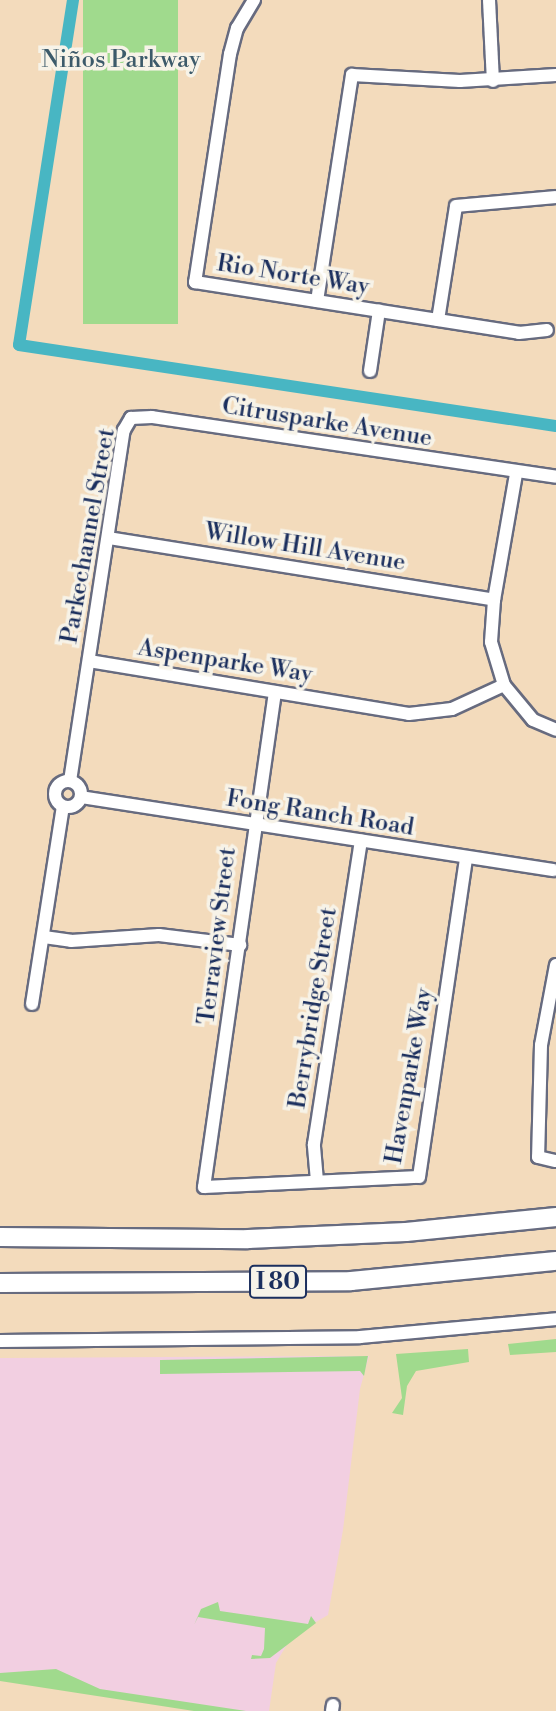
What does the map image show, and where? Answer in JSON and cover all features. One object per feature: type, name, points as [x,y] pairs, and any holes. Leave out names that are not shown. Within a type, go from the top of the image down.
[{"type":"highway","name":"I 80","points":[[0,1237],[248,1239],[406,1233],[556,1217]]},
{"type":"highway","name":"I 80","points":[[0,1283],[351,1281],[556,1261]]},
{"type":"street","name":"Rio Norte Way","points":[[254,0],[237,28],[230,54],[195,282],[519,332],[547,330]]},
{"type":"street","points":[[488,0],[493,80]]},
{"type":"street","points":[[317,301],[352,75],[493,80],[556,75]]},
{"type":"street","points":[[438,320],[456,206],[556,197]]},
{"type":"street","points":[[370,371],[379,311]]},
{"type":"street","name":"Citrusparke Avenue","points":[[131,418],[152,417],[516,474],[556,477]]},
{"type":"street","name":"Parkechannel Street","points":[[89,661],[124,430],[131,418]]},
{"type":"street","points":[[516,474],[494,600],[491,642],[504,685],[533,720],[556,730]]},
{"type":"street","name":"Willow Hill Avenue","points":[[109,538],[494,600]]},
{"type":"street","points":[[70,781],[89,661]]},
{"type":"street","name":"Aspenparke Way","points":[[89,661],[409,714],[452,709],[504,685]]},
{"type":"street","name":"Terraview Street","points":[[204,1186],[240,944],[253,825],[275,692]]},
{"type":"street","points":[[32,1004],[63,807],[54,793],[61,782],[70,781],[80,789],[81,797],[76,805],[63,807]]},
{"type":"street","name":"Fong Ranch Road","points":[[81,797],[555,871]]},
{"type":"street","name":"Berrybridge Street","points":[[317,1181],[314,1144],[361,841]]},
{"type":"street","name":"Havenparke Way","points":[[204,1186],[419,1177],[466,857]]},
{"type":"street","points":[[44,937],[71,942],[159,935],[240,944]]},
{"type":"street","points":[[556,965],[541,1045],[538,1157],[556,1161]]},
{"type":"street","points":[[541,1045],[556,1048]]},
{"type":"street","points":[[0,1341],[347,1337],[556,1319]]},
{"type":"shaded area","points":[[369,1356],[360,1389],[343,1530],[328,1615],[292,1636],[276,1663],[269,1711],[220,1711],[0,1677],[0,1358]]},
{"type":"green space","name":"Niños Parkway","points":[[83,0],[178,0],[178,324],[83,324]]},
{"type":"green space","points":[[556,1339],[556,1352],[510,1355],[508,1344]]},
{"type":"green space","points":[[468,1349],[469,1362],[416,1371],[407,1386],[403,1415],[392,1413],[402,1398],[396,1354]]},
{"type":"green space","points":[[368,1356],[364,1376],[360,1371],[160,1374],[160,1360]]},
{"type":"green space","points":[[218,1602],[220,1611],[308,1624],[311,1616],[316,1623],[270,1658],[251,1659],[252,1655],[261,1656],[265,1628],[198,1617],[194,1625],[201,1609]]},
{"type":"green space","points":[[56,1669],[100,1689],[246,1711],[194,1711],[0,1681],[0,1673]]},
{"type":"waterway","points":[[73,0],[19,345],[556,426]]}]
